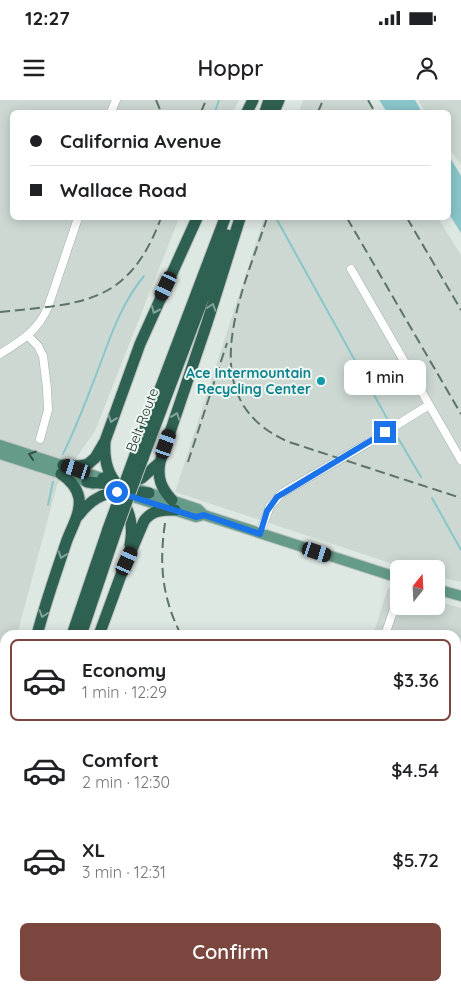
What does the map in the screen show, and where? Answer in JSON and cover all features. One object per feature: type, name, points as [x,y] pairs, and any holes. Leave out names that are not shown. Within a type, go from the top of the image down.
[{"type":"highway","points":[[39,630],[79,505],[77,492],[62,469],[88,464],[95,458],[105,441],[143,337],[195,220]]},
{"type":"highway","name":"Belt Route","points":[[74,630],[139,457],[224,220]]},
{"type":"highway","name":"Belt Route","points":[[139,457],[233,220]]},
{"type":"highway","points":[[101,630],[121,575],[147,517],[156,511],[173,505],[160,484],[158,474],[160,462],[239,220]]},
{"type":"highway","points":[[105,441],[105,459],[127,508],[131,527],[130,541],[121,575]]},
{"type":"highway","points":[[76,518],[97,497],[142,478],[160,462]]},
{"type":"highway","points":[[87,482],[149,492]]},
{"type":"highway","name":"Belt Route","points":[[82,630],[112,530]]},
{"type":"main road","points":[[0,444],[62,469],[173,505],[198,509],[204,515],[390,575]]},
{"type":"main road","points":[[0,454],[62,469],[87,482]]},
{"type":"main road","points":[[149,492],[173,505]]},
{"type":"main road","points":[[445,592],[461,596]]},
{"type":"street","points":[[0,354],[28,336],[39,325],[47,311],[77,220]]},
{"type":"street","points":[[351,269],[461,460]]},
{"type":"street","points":[[28,336],[41,350],[47,383],[48,410],[40,439]]},
{"type":"street","points":[[260,534],[270,506],[282,493],[430,405]]},
{"type":"street","points":[[388,630],[392,615]]},
{"type":"shaded area","points":[[0,100],[239,100],[234,110],[10,110],[10,220],[178,220],[95,431],[57,485],[18,630],[0,630]]},
{"type":"shaded area","points":[[303,100],[368,100],[374,110],[300,110]]},
{"type":"shaded area","points":[[418,100],[461,100],[461,165],[451,151],[451,110],[424,110]]},
{"type":"shaded area","points":[[263,220],[439,220],[461,255],[461,582],[445,578],[445,560],[390,560],[390,563],[175,492]]},
{"type":"shaded area","points":[[388,588],[390,589],[390,615],[445,615],[445,604],[461,608],[461,630],[375,630]]},
{"type":"water","points":[[379,100],[415,100],[421,110],[386,110]]},
{"type":"water","points":[[451,159],[461,176],[461,233],[451,217]]},
{"type":"waterway","points":[[216,110],[219,100]]},
{"type":"waterway","points":[[277,220],[389,422]]},
{"type":"waterway","points":[[63,454],[80,417],[116,323],[131,294],[144,276]]},
{"type":"waterway","points":[[398,438],[421,477]]},
{"type":"waterway","points":[[48,505],[53,482]]},
{"type":"waterway","points":[[432,498],[461,550]]},
{"type":"railway","points":[[156,100],[160,110]]},
{"type":"railway","points":[[202,110],[206,100]]},
{"type":"railway","points":[[319,110],[323,100]]},
{"type":"railway","points":[[368,100],[374,110]]},
{"type":"railway","points":[[0,312],[55,306],[78,302],[99,295],[117,284],[133,269],[148,247],[160,220]]},
{"type":"railway","points":[[266,220],[237,310],[232,342],[232,372],[240,399],[258,423],[289,442],[461,498]]},
{"type":"railway","points":[[348,220],[461,414]]},
{"type":"railway","points":[[408,220],[461,310]]},
{"type":"railway","points":[[188,462],[227,343]]},
{"type":"railway","points":[[165,523],[162,567],[166,594],[179,630]]},
{"type":"place","name":"Ace Intermountain Recycling Center","points":[[321,381]]},
{"type":"route","points":[[117,492],[196,517],[204,515],[260,534],[267,511],[277,497],[385,432]]}]
